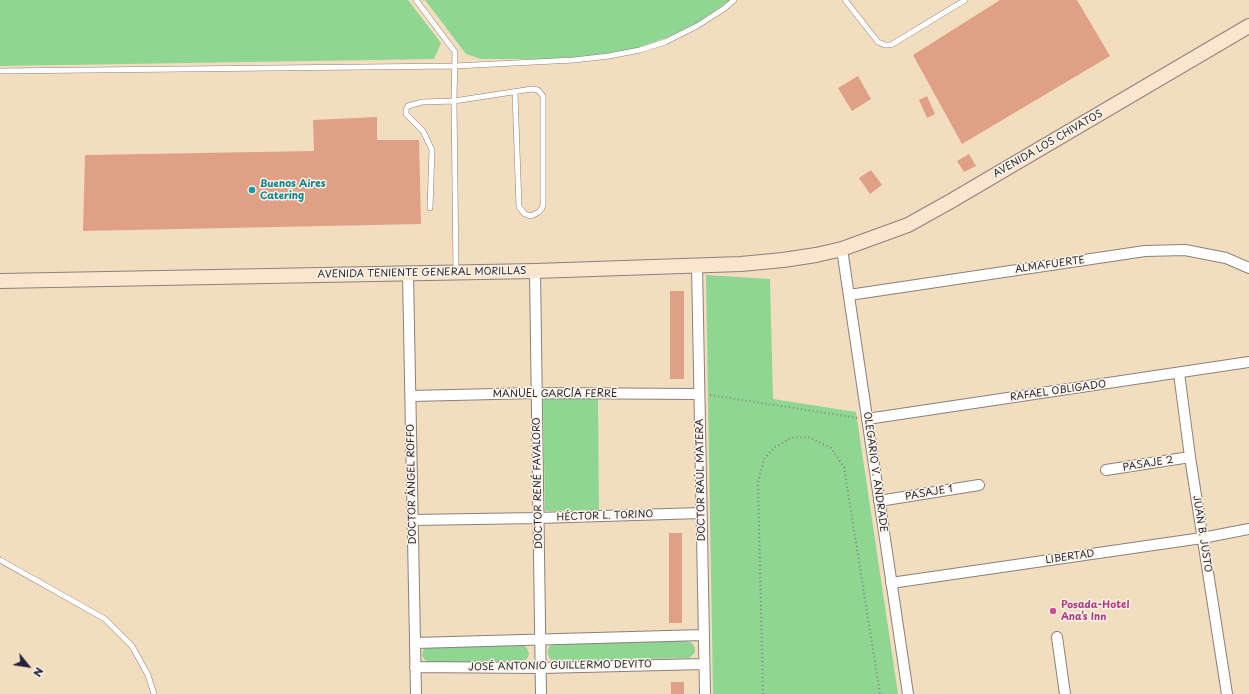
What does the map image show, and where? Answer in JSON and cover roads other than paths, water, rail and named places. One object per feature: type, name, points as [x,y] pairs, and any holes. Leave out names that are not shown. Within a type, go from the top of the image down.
[{"type":"main road","name":"AVENIDA LOS CHIVATOS","points":[[842,249],[908,225],[945,205],[1249,26]]},
{"type":"main road","name":"AVENIDA TENIENTE GENERAL MORILLAS","points":[[0,281],[456,273],[697,265],[783,260],[842,249]]},
{"type":"street","name":"OLEGARIO V. ANDRADE","points":[[842,249],[908,694]]},
{"type":"street","name":"ALMAFUERTE","points":[[849,295],[1146,251],[1185,250],[1226,258],[1249,268]]},
{"type":"street","name":"DOCTOR RAÚL MATERA","points":[[697,265],[705,694]]},
{"type":"street","name":"DOCTOR RENÉ FAVALORO","points":[[535,271],[541,694]]},
{"type":"street","name":"DOCTOR ÁNGEL ROFFO","points":[[408,274],[416,694]]},
{"type":"street","name":"RAFAEL OBLIGADO","points":[[867,419],[1249,362]]},
{"type":"street","name":"JUAN B. JUSTO","points":[[1179,373],[1202,538],[1227,694]]},
{"type":"street","name":"MANUEL GARCÍA FERRE","points":[[411,396],[537,393],[699,394]]},
{"type":"street","name":"PASAJE 2","points":[[1106,470],[1190,457]]},
{"type":"street","name":"PASAJE 1","points":[[879,501],[979,485]]},
{"type":"street","name":"HÉCTOR L. TORINO","points":[[413,520],[702,514]]},
{"type":"street","name":"LIBERTAD","points":[[891,583],[1202,538],[1249,529]]},
{"type":"street","points":[[415,643],[704,635]]},
{"type":"street","points":[[1057,637],[1065,694]]},
{"type":"street","name":"JOSÉ ANTONIO GUILLERMO DEVITO","points":[[415,667],[541,668],[704,664]]},
{"type":"lane","points":[[416,0],[455,52],[454,101],[456,273]]},
{"type":"lane","points":[[0,71],[455,66],[574,60],[609,56],[640,50],[665,42],[697,26],[725,8],[734,0]]},
{"type":"lane","points":[[845,0],[878,42],[885,45],[891,45],[965,0]]},
{"type":"lane","points":[[430,208],[432,150],[423,131],[406,114],[408,106],[422,102],[454,101],[532,89],[538,90],[543,96],[542,208],[539,212],[531,216],[525,214],[519,207],[514,92]]},
{"type":"lane","points":[[0,560],[105,619],[132,646],[148,675],[154,694]]},
{"type":"place","name":"Buenos Aires Catering","points":[[252,190]]},
{"type":"place","name":"Posada-Hotel Ana’s Inn","points":[[1053,611]]}]
